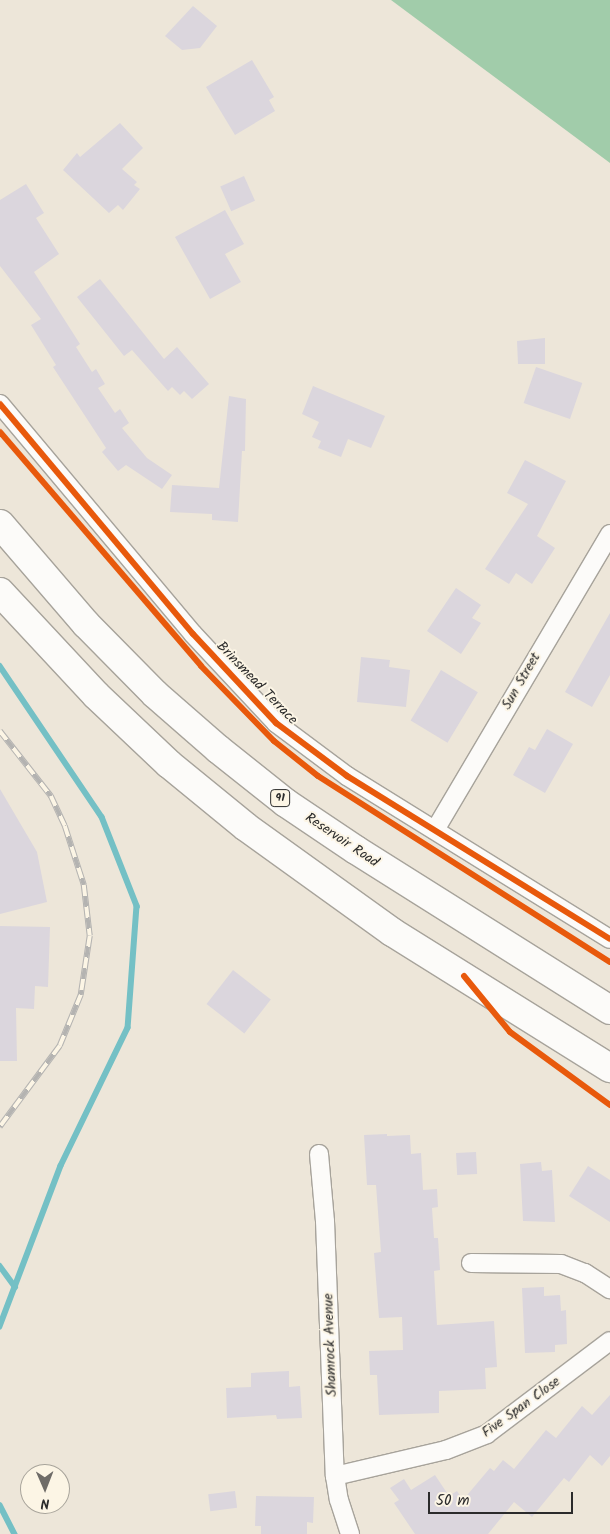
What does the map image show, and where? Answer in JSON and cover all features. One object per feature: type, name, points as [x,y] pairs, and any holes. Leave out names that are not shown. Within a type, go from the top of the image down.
[{"type":"main road","name":"Reservoir Road","points":[[0,524],[86,624],[155,694],[286,803],[356,850],[610,1010]]},
{"type":"main road","points":[[0,592],[96,695],[169,764],[246,828],[392,932],[610,1068]]},
{"type":"street","name":"Brinsmead Terrace","points":[[0,404],[193,634],[276,723],[314,753],[610,939]]},
{"type":"street","name":"Sun Street","points":[[435,830],[610,534]]},
{"type":"street","name":"Shamrock Avenue","points":[[319,1154],[326,1221],[335,1476],[339,1500],[350,1534]]},
{"type":"street","points":[[471,1263],[561,1264],[585,1273],[610,1289]]},
{"type":"street","name":"Five Span Close","points":[[335,1476],[446,1450],[487,1434],[610,1341]]},
{"type":"green space","points":[[391,0],[610,0],[610,163]]},
{"type":"building","points":[[193,6],[217,26],[200,48],[182,50],[165,36]]},
{"type":"building","points":[[252,60],[274,97],[269,100],[275,111],[235,135],[206,87]]},
{"type":"building","points":[[120,123],[143,148],[122,169],[137,182],[134,185],[140,189],[123,210],[118,205],[109,213],[63,170],[77,153],[80,157]]},
{"type":"building","points":[[244,176],[255,201],[231,211],[220,187]]},
{"type":"building","points":[[26,184],[44,213],[36,218],[59,254],[34,272],[80,344],[76,347],[92,372],[96,369],[105,384],[98,388],[115,413],[120,409],[129,423],[122,428],[147,458],[172,475],[162,489],[126,465],[118,471],[102,452],[106,448],[53,367],[56,365],[31,325],[41,319],[0,266],[0,200]]},
{"type":"building","points":[[225,210],[244,244],[225,254],[241,282],[210,299],[175,237]]},
{"type":"building","points":[[100,279],[164,359],[177,347],[209,384],[192,399],[184,391],[180,395],[172,387],[168,391],[132,350],[124,356],[77,297]]},
{"type":"building","points":[[545,338],[545,364],[518,364],[517,341]]},
{"type":"building","points":[[536,367],[582,383],[570,419],[524,403]]},
{"type":"building","points":[[313,386],[385,416],[371,448],[348,439],[341,457],[318,448],[321,441],[312,437],[319,422],[302,414]]},
{"type":"building","points":[[229,396],[246,399],[245,451],[242,451],[238,522],[212,520],[212,514],[170,512],[172,485],[219,488]]},
{"type":"building","points":[[525,460],[566,481],[537,536],[555,548],[532,584],[516,573],[509,584],[485,569],[528,504],[507,493]]},
{"type":"building","points":[[456,588],[481,605],[472,618],[481,623],[461,654],[427,631]]},
{"type":"building","points":[[610,613],[610,675],[592,707],[565,692]]},
{"type":"building","points":[[361,657],[390,660],[389,667],[410,670],[406,707],[357,702]]},
{"type":"building","points":[[441,670],[478,692],[447,743],[411,721]]},
{"type":"building","points":[[547,729],[573,744],[545,793],[513,775],[529,747],[535,750]]},
{"type":"building","points":[[0,789],[37,852],[47,902],[0,914]]},
{"type":"building","points":[[0,926],[50,927],[48,987],[35,986],[34,1009],[16,1008],[17,1061],[0,1061]]},
{"type":"building","points":[[233,970],[271,1000],[244,1033],[207,1004]]},
{"type":"building","points":[[387,1134],[387,1136],[410,1135],[411,1154],[421,1153],[423,1190],[437,1189],[438,1207],[432,1208],[434,1238],[438,1238],[440,1270],[434,1271],[437,1325],[494,1321],[497,1367],[485,1368],[486,1389],[439,1391],[439,1413],[379,1415],[377,1375],[370,1375],[369,1351],[403,1350],[402,1317],[379,1318],[374,1253],[381,1252],[376,1185],[367,1185],[364,1135]]},
{"type":"building","points":[[476,1152],[477,1174],[457,1175],[456,1153]]},
{"type":"building","points":[[541,1162],[542,1171],[552,1170],[555,1222],[523,1221],[520,1164]]},
{"type":"building","points":[[588,1166],[610,1180],[610,1222],[569,1196]]},
{"type":"building","points":[[544,1287],[544,1296],[560,1295],[561,1311],[566,1310],[567,1344],[555,1345],[555,1352],[525,1353],[522,1288]]},
{"type":"building","points":[[289,1371],[289,1387],[300,1386],[302,1418],[277,1419],[276,1415],[227,1418],[226,1388],[251,1387],[251,1373]]},
{"type":"building","points":[[610,1395],[610,1456],[602,1466],[590,1455],[569,1482],[564,1478],[532,1517],[514,1502],[488,1534],[415,1534],[394,1503],[399,1500],[390,1488],[404,1479],[411,1490],[435,1475],[449,1496],[457,1491],[463,1500],[490,1468],[494,1471],[503,1460],[514,1469],[546,1430],[556,1438],[582,1406],[592,1415]]},
{"type":"building","points":[[235,1491],[237,1508],[210,1511],[208,1494]]},
{"type":"building","points":[[256,1496],[314,1497],[313,1523],[307,1522],[307,1534],[261,1534],[261,1526],[255,1526]]},
{"type":"waterway","points":[[0,666],[102,817],[137,906],[128,1028],[61,1166],[0,1327]]},
{"type":"waterway","points":[[0,1266],[15,1287]]},
{"type":"waterway","points":[[0,1505],[15,1534]]},
{"type":"railway","points":[[0,731],[51,796],[65,826],[84,885],[90,936],[81,995],[60,1046],[0,1127]]},
{"type":"cycle path","points":[[0,404],[193,634],[276,723],[347,776],[610,939]]},
{"type":"cycle path","points":[[0,432],[201,666],[274,741],[318,776],[610,962]]},
{"type":"cycle path","points":[[464,976],[510,1032],[610,1105]]}]
